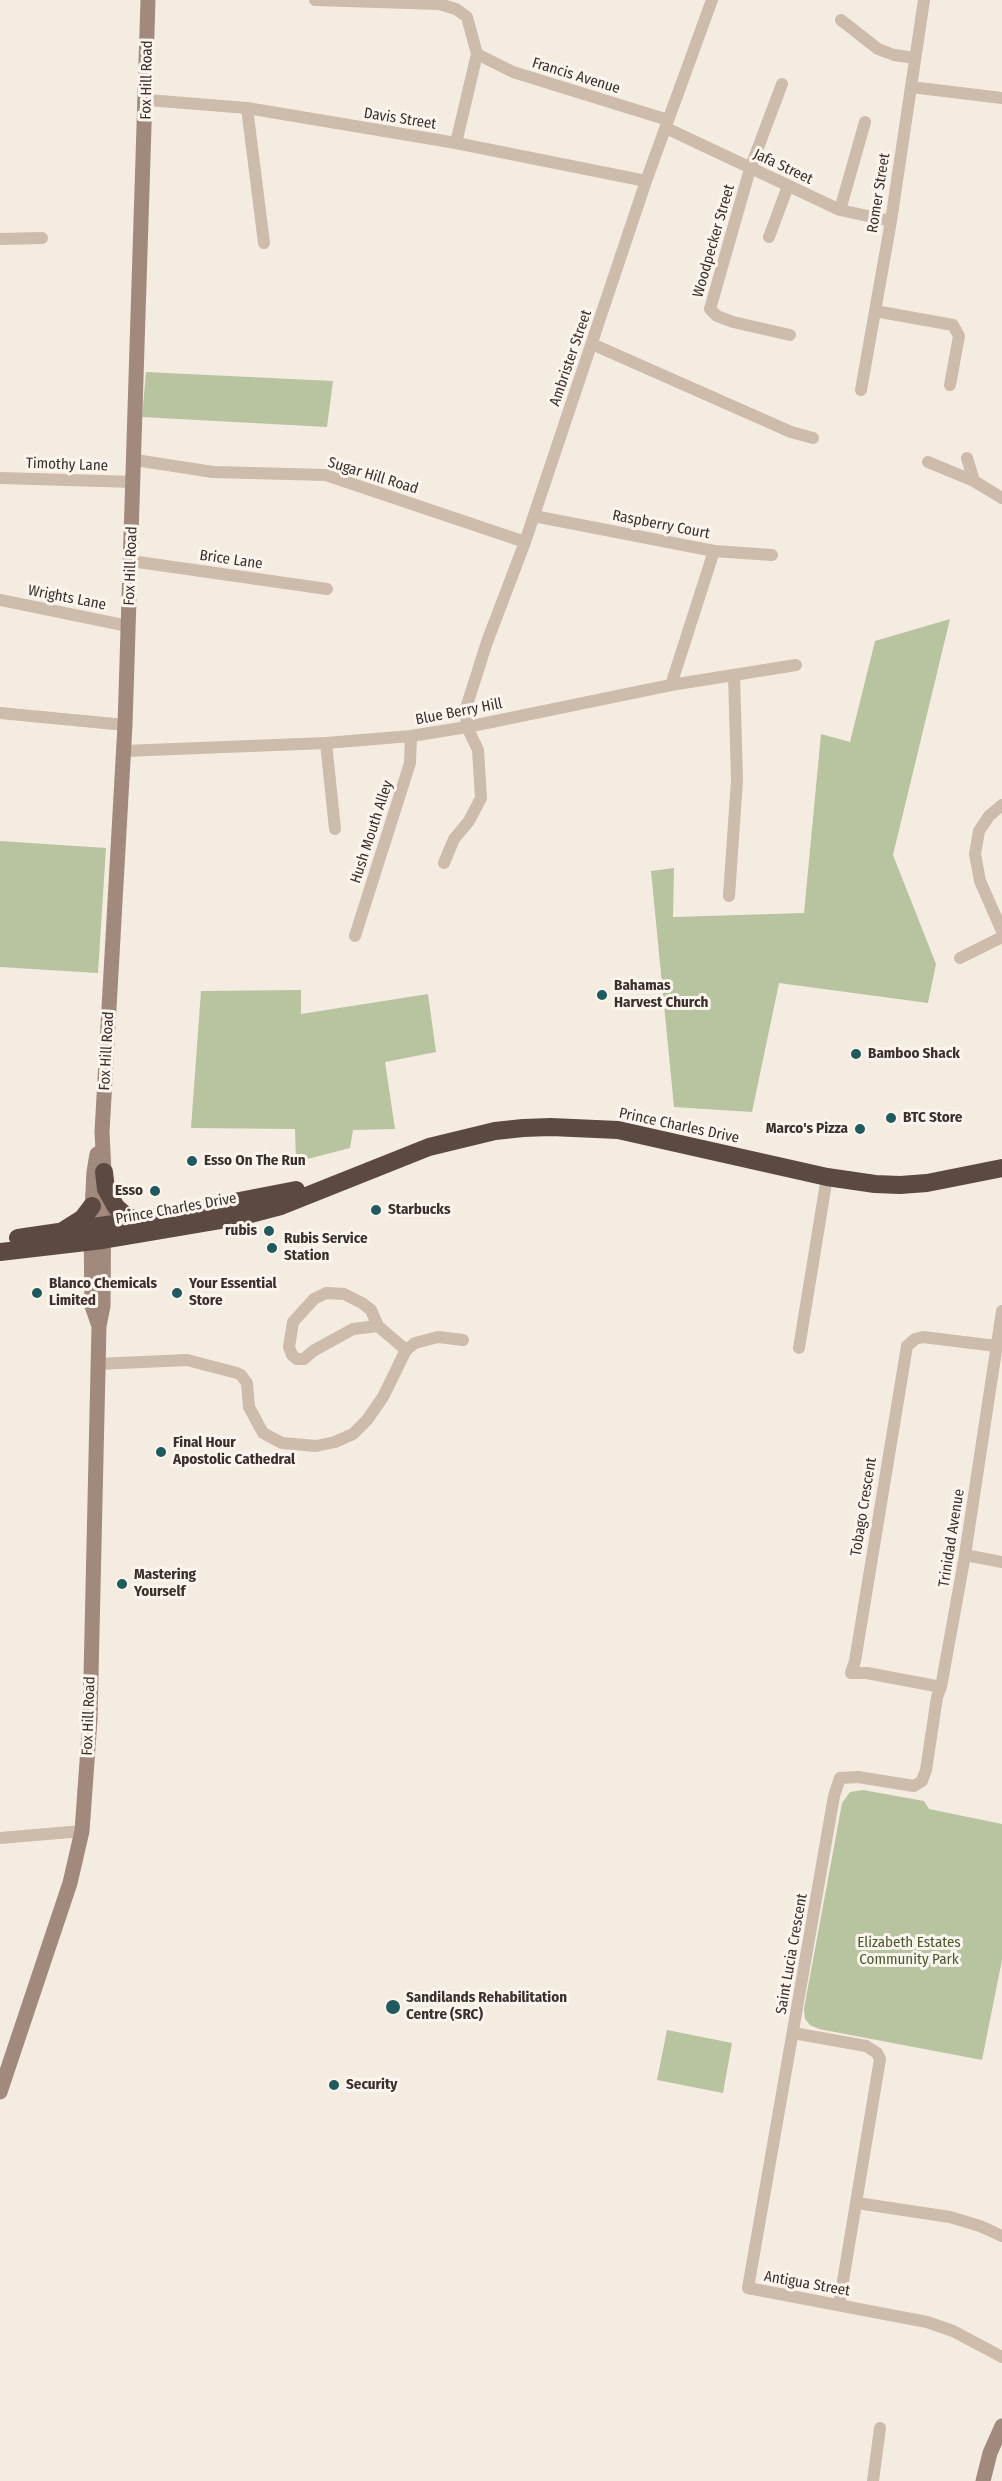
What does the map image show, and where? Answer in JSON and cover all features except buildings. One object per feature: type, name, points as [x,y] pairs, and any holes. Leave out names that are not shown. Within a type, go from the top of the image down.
[{"type":"highway","name":"Prince Charles Drive","points":[[0,1252],[97,1234],[239,1217],[281,1206],[429,1147],[495,1131],[551,1127],[618,1130],[827,1177],[900,1185],[961,1178],[1002,1168]]},
{"type":"highway","points":[[104,1172],[106,1189],[116,1207],[127,1217],[141,1220]]},
{"type":"highway","name":"Prince Charles Drive","points":[[0,1240],[57,1233],[97,1234],[141,1220],[353,1177]]},
{"type":"highway","points":[[57,1233],[77,1222],[92,1206]]},
{"type":"main road","name":"Fox Hill Road","points":[[0,2092],[70,1883],[82,1831],[90,1720],[99,1326],[92,1306],[104,1172],[102,1132],[124,751],[147,100],[148,0]]},
{"type":"main road","name":"Fox Hill Road","points":[[97,1234],[92,1206],[94,1172],[102,1132]]},
{"type":"main road","points":[[983,2481],[990,2453],[1002,2426]]},
{"type":"street","points":[[315,0],[440,4],[456,9],[467,17],[477,54],[456,143]]},
{"type":"street","name":"Romer Street","points":[[861,390],[891,221],[924,0]]},
{"type":"street","name":"Ambrister Street","points":[[467,727],[466,708],[487,642],[525,542],[709,1]]},
{"type":"street","points":[[841,20],[878,49],[894,55],[915,58]]},
{"type":"street","name":"Francis Avenue","points":[[477,54],[513,72],[667,124]]},
{"type":"street","points":[[750,169],[782,84]]},
{"type":"street","points":[[910,87],[1002,98]]},
{"type":"street","name":"Davis Street","points":[[147,100],[247,108],[456,143],[646,181]]},
{"type":"street","points":[[247,108],[264,243]]},
{"type":"street","points":[[840,210],[865,122]]},
{"type":"street","name":"Jafa Street","points":[[667,124],[750,169],[840,210],[891,221]]},
{"type":"street","name":"Woodpecker Street","points":[[750,169],[710,309],[717,316],[733,322],[790,335]]},
{"type":"street","points":[[769,237],[788,186]]},
{"type":"street","points":[[0,239],[42,238]]},
{"type":"street","points":[[875,311],[953,325],[959,336],[950,384]]},
{"type":"street","points":[[592,344],[791,432],[813,438]]},
{"type":"street","points":[[968,458],[974,481]]},
{"type":"street","name":"Sugar Hill Road","points":[[135,460],[213,472],[326,475],[525,542]]},
{"type":"street","points":[[928,462],[974,481],[1002,498]]},
{"type":"street","name":"Timothy Lane","points":[[0,478],[134,482]]},
{"type":"street","name":"Raspberry Court","points":[[534,516],[714,551],[670,685]]},
{"type":"street","points":[[714,551],[772,555]]},
{"type":"street","name":"Brice Lane","points":[[131,561],[327,589]]},
{"type":"street","name":"Wrights Lane","points":[[0,600],[128,626]]},
{"type":"street","name":"Blue Berry Hill","points":[[124,751],[326,743],[411,736],[467,727],[670,685],[796,665]]},
{"type":"street","points":[[729,896],[737,780],[734,675]]},
{"type":"street","points":[[0,713],[125,725]]},
{"type":"street","points":[[444,863],[454,839],[469,821],[481,798],[478,750],[467,727]]},
{"type":"street","name":"Hush Mouth Alley","points":[[355,936],[410,763],[411,736]]},
{"type":"street","points":[[326,743],[335,829]]},
{"type":"street","points":[[1002,805],[989,816],[979,831],[975,854],[980,881],[1002,931]]},
{"type":"street","points":[[960,958],[1002,937]]},
{"type":"street","points":[[799,1348],[827,1177]]},
{"type":"street","points":[[378,1326],[352,1329],[313,1351],[304,1359],[297,1359],[292,1355],[289,1347],[293,1322],[314,1299],[326,1293],[344,1294],[362,1302],[371,1310],[378,1326],[406,1350]]},
{"type":"street","name":"Trinidad Avenue","points":[[926,1770],[937,1697],[941,1687],[965,1555],[1002,1311]]},
{"type":"street","name":"Tobago Crescent","points":[[941,1687],[867,1673],[851,1673],[855,1661],[907,1346],[923,1337],[996,1346]]},
{"type":"street","points":[[98,1364],[187,1360],[237,1373],[247,1383],[249,1407],[263,1433],[282,1443],[316,1446],[335,1442],[353,1434],[367,1420],[383,1397],[406,1350],[426,1338],[463,1340]]},
{"type":"street","points":[[965,1555],[1002,1562]]},
{"type":"street","name":"Saint Lucia Crescent","points":[[839,2305],[880,2059],[877,2053],[866,2046],[793,2033],[834,1796],[840,1778],[858,1777],[914,1786],[922,1781],[926,1770]]},
{"type":"street","points":[[0,1838],[82,1831]]},
{"type":"street","name":"Antigua Street","points":[[793,2033],[748,2288],[927,2322],[953,2331],[1002,2357]]},
{"type":"street","points":[[857,2203],[950,2217],[980,2226],[1002,2236]]},
{"type":"street","points":[[874,2481],[880,2428]]},
{"type":"green space","points":[[146,372],[333,381],[327,427],[142,417]]},
{"type":"green space","points":[[950,619],[893,855],[936,964],[928,1003],[779,983],[752,1112],[674,1107],[651,871],[674,868],[673,917],[804,913],[821,734],[850,742],[875,641]]},
{"type":"green space","points":[[0,841],[106,848],[98,973],[0,967]]},
{"type":"green space","points":[[301,990],[301,1014],[428,994],[436,1052],[385,1062],[395,1129],[353,1130],[350,1148],[296,1162],[295,1129],[191,1128],[201,991]]},
{"type":"green space","name":"Elizabeth Estates Community Park","points":[[863,1790],[924,1801],[929,1809],[1002,1824],[1002,1960],[982,2060],[819,2029],[810,2025],[805,2019],[804,2009],[842,1803],[850,1792]]},
{"type":"green space","points":[[667,2030],[732,2043],[723,2093],[657,2080]]},
{"type":"place","name":"Bahamas Harvest Church","points":[[602,995]]},
{"type":"place","name":"Bamboo Shack","points":[[856,1054]]},
{"type":"place","name":"BTC Store","points":[[891,1118]]},
{"type":"place","name":"Marco's Pizza","points":[[860,1129]]},
{"type":"place","name":"Esso On The Run","points":[[192,1161]]},
{"type":"place","name":"Esso","points":[[155,1191]]},
{"type":"place","name":"Starbucks","points":[[376,1210]]},
{"type":"place","name":"rubis","points":[[269,1231]]},
{"type":"place","name":"Rubis Service Station","points":[[272,1248]]},
{"type":"place","name":"Blanco Chemicals Limited","points":[[37,1293]]},
{"type":"place","name":"Your Essential Store","points":[[177,1293]]},
{"type":"place","name":"Final Hour Apostolic Cathedral","points":[[161,1452]]},
{"type":"place","name":"Mastering Yourself","points":[[122,1584]]},
{"type":"place","name":"Sandilands Rehabilitation Centre (SRC)","points":[[393,2007]]},
{"type":"place","name":"Security","points":[[334,2085]]}]
